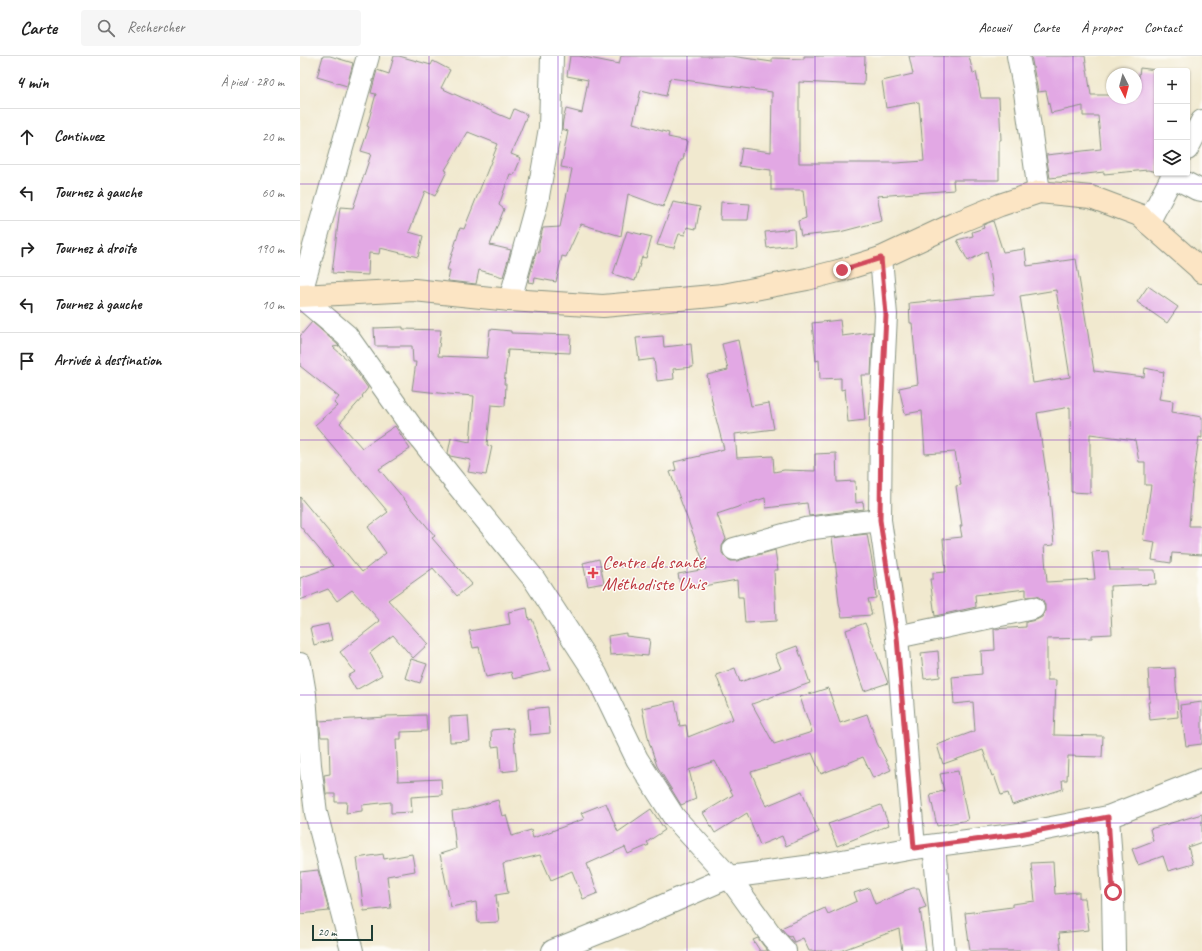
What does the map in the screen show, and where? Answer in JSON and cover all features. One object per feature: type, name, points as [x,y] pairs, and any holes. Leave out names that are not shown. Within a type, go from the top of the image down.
[{"type":"main road","points":[[300,296],[414,290],[510,300],[603,306],[723,295],[807,279],[881,258],[993,207],[1039,192],[1091,197],[1139,215],[1201,270]]},
{"type":"street","points":[[368,56],[300,296],[347,336],[413,429],[534,579],[596,674],[636,759],[674,817],[729,877],[773,938],[785,951]]},
{"type":"street","points":[[510,300],[537,202],[550,128],[552,56]]},
{"type":"street","points":[[1018,56],[1025,92],[1039,192]]},
{"type":"street","points":[[1190,143],[1202,121]]},
{"type":"street","points":[[1148,223],[1172,176]]},
{"type":"street","points":[[1175,176],[1197,189],[1202,190]]},
{"type":"street","points":[[881,258],[886,315],[881,417],[880,520],[897,637],[924,847],[944,951]]},
{"type":"street","points":[[734,549],[805,530],[880,520]]},
{"type":"street","points":[[897,637],[1033,608]]},
{"type":"street","points":[[300,664],[316,814],[352,951]]},
{"type":"street","points":[[553,951],[635,918],[729,877],[820,865],[924,847],[1020,834],[1108,817],[1202,780]]},
{"type":"street","points":[[1108,817],[1113,892],[1114,951]]},
{"type":"building","points":[[323,56],[330,56],[353,63],[347,86],[317,77]]},
{"type":"building","points":[[394,56],[431,65],[433,61],[450,70],[441,88],[510,119],[514,109],[527,115],[511,154],[521,158],[514,175],[510,174],[499,205],[504,209],[490,245],[511,250],[503,277],[479,270],[476,284],[448,281],[450,270],[447,270],[460,228],[464,229],[498,144],[468,132],[445,170],[447,171],[435,196],[425,191],[409,232],[423,236],[418,257],[380,248],[379,254],[369,253],[368,275],[332,273],[340,207],[353,208],[371,154],[361,151],[369,127],[367,126],[376,94],[371,93],[377,70],[389,74]]},
{"type":"building","points":[[570,56],[579,56],[619,64],[621,56],[731,56],[772,62],[772,58],[804,59],[804,56],[865,56],[864,85],[799,82],[799,163],[896,163],[924,161],[919,102],[886,108],[882,81],[913,74],[909,56],[969,56],[973,73],[976,72],[981,98],[999,98],[1001,140],[999,140],[999,180],[953,180],[954,190],[877,196],[882,221],[840,232],[801,236],[798,221],[806,218],[803,190],[771,190],[771,170],[739,166],[742,148],[771,152],[772,92],[670,78],[666,96],[641,90],[633,123],[669,133],[668,137],[687,141],[683,160],[681,160],[663,207],[628,194],[621,236],[581,224],[566,257],[562,256],[556,282],[535,278],[534,283],[528,282],[536,252],[539,253],[539,243],[543,228],[560,227],[572,169],[561,167],[568,131],[562,129],[563,120],[566,109],[582,113],[588,80],[567,76]]},
{"type":"building","points":[[1031,56],[1085,56],[1091,95],[1106,95],[1106,104],[1142,104],[1142,68],[1154,70],[1154,171],[1148,170],[1104,174],[1104,172],[1050,178],[1046,155],[1101,149],[1098,116],[1083,116],[1083,106],[1051,113],[1046,91],[1038,92]]},
{"type":"building","points":[[673,202],[700,207],[696,229],[687,227],[685,235],[679,234],[674,248],[657,245]]},
{"type":"building","points":[[721,202],[750,204],[748,220],[720,220]]},
{"type":"building","points":[[993,221],[1003,252],[1025,249],[1027,266],[1076,259],[1094,371],[1144,377],[1145,368],[1164,372],[1159,399],[1173,401],[1172,412],[1202,417],[1202,438],[1199,437],[1189,526],[1202,526],[1202,555],[1172,553],[1171,563],[1152,560],[1155,542],[1143,540],[1151,485],[1145,485],[1145,462],[1139,462],[1135,440],[1090,434],[1090,493],[1071,492],[1070,407],[1037,413],[1050,497],[1054,545],[1044,546],[1047,582],[1095,579],[1092,552],[1108,551],[1110,570],[1155,570],[1156,584],[1110,586],[1112,634],[1092,635],[1092,638],[1047,639],[1047,680],[1056,680],[1054,735],[1103,736],[1102,757],[1068,756],[1067,780],[1062,780],[1063,789],[1012,805],[1008,793],[1001,795],[994,775],[992,776],[983,750],[943,764],[937,745],[975,731],[973,702],[954,704],[952,677],[982,674],[981,651],[995,650],[994,629],[1026,627],[1026,622],[1042,617],[1045,611],[1045,605],[1043,600],[1037,596],[1026,597],[1026,589],[975,595],[976,607],[935,616],[930,579],[933,579],[933,573],[946,572],[943,539],[962,537],[960,526],[962,526],[956,486],[961,485],[955,452],[925,454],[922,411],[905,414],[899,388],[918,384],[912,323],[910,323],[909,303],[994,295],[987,251],[968,261],[957,240],[973,236],[972,232],[984,228],[983,225]],"holes":[[[1056,290],[1070,377],[1033,383],[1020,296]]]},
{"type":"building","points":[[794,229],[795,245],[767,248],[765,232]]},
{"type":"building","points":[[627,231],[652,237],[646,258],[642,257],[635,281],[613,274]]},
{"type":"building","points":[[1148,286],[1178,307],[1167,323],[1137,302]]},
{"type":"building","points":[[840,320],[842,336],[873,332],[871,375],[861,375],[865,420],[848,422],[845,389],[841,390],[841,378],[820,379],[819,360],[816,361],[812,323]]},
{"type":"building","points":[[312,322],[339,346],[333,347],[349,361],[368,388],[362,396],[363,397],[340,423],[362,448],[395,426],[410,449],[379,469],[435,536],[432,538],[472,584],[457,596],[433,568],[388,600],[428,644],[413,658],[393,635],[370,653],[382,675],[356,690],[348,676],[355,672],[340,652],[380,621],[352,590],[337,601],[328,589],[300,600],[300,578],[333,566],[300,526],[300,497],[362,572],[386,553],[368,527],[388,512],[315,425],[337,406],[334,403],[339,397],[300,366],[300,336]]},
{"type":"building","points":[[403,327],[403,329],[441,330],[438,356],[487,358],[490,329],[511,331],[511,333],[571,335],[570,353],[508,350],[504,384],[506,384],[505,406],[491,405],[487,445],[492,446],[486,475],[468,472],[471,460],[450,456],[448,453],[451,438],[470,442],[474,396],[412,390],[416,362],[413,362],[412,346],[375,346],[374,328]]},
{"type":"building","points":[[663,336],[664,347],[691,344],[693,367],[673,369],[674,379],[657,381],[654,359],[639,361],[636,338]]},
{"type":"building","points":[[738,340],[751,406],[769,403],[774,429],[735,434],[737,458],[773,456],[774,472],[784,470],[815,471],[815,454],[836,453],[837,482],[855,481],[856,503],[863,502],[864,509],[809,516],[807,503],[766,508],[765,498],[717,514],[726,539],[722,546],[722,553],[726,558],[731,561],[737,561],[775,550],[778,570],[774,570],[776,621],[745,623],[743,597],[738,597],[737,580],[681,590],[678,574],[706,569],[670,472],[676,470],[674,462],[724,449],[714,411],[707,375],[728,370],[722,344]]},
{"type":"building","points":[[867,534],[874,572],[876,598],[868,599],[872,615],[842,617],[839,603],[832,538]]},
{"type":"building","points":[[599,559],[604,583],[588,586],[583,563]]},
{"type":"building","points":[[527,608],[529,620],[532,619],[551,670],[513,679],[511,672],[486,677],[479,647],[473,648],[469,631],[510,624],[508,612]]},
{"type":"building","points":[[865,623],[888,683],[864,691],[846,630]]},
{"type":"building","points":[[328,624],[332,640],[314,645],[310,628]]},
{"type":"building","points":[[626,633],[626,636],[650,639],[648,656],[626,654],[610,655],[608,636]]},
{"type":"building","points":[[797,646],[810,683],[752,704],[774,744],[812,732],[800,697],[828,688],[840,723],[867,714],[877,743],[891,770],[873,778],[863,757],[821,774],[812,753],[751,772],[766,806],[802,791],[819,832],[786,846],[782,836],[760,845],[747,813],[715,833],[703,813],[733,795],[715,761],[689,770],[696,799],[681,805],[657,766],[649,742],[642,708],[675,701],[680,726],[686,725],[688,737],[733,719],[716,675],[735,668],[740,682],[781,668],[775,654]]},
{"type":"building","points":[[938,651],[940,677],[924,679],[921,653]]},
{"type":"building","points":[[411,659],[427,664],[420,683],[405,678]]},
{"type":"building","points":[[1175,668],[1178,717],[1150,720],[1148,702],[1150,702],[1148,669]]},
{"type":"building","points":[[1202,702],[1202,744],[1186,746],[1180,705]]},
{"type":"building","points":[[548,707],[550,733],[530,735],[528,709]]},
{"type":"building","points":[[426,715],[427,731],[401,732],[401,739],[396,739],[398,781],[441,779],[442,795],[411,797],[412,812],[391,813],[391,802],[362,805],[362,811],[346,813],[347,802],[335,802],[335,794],[326,794],[324,775],[330,774],[329,737],[321,737],[319,721],[386,716]]},
{"type":"building","points":[[468,716],[470,741],[450,742],[449,717]]},
{"type":"building","points":[[513,728],[517,770],[501,772],[499,746],[492,747],[491,730]]},
{"type":"building","points":[[958,771],[968,820],[937,826],[930,794],[944,791],[940,774]]},
{"type":"building","points":[[498,800],[502,816],[506,815],[512,836],[531,830],[533,838],[584,819],[581,813],[606,803],[618,832],[651,809],[665,830],[647,842],[649,845],[628,854],[625,847],[587,864],[598,893],[583,899],[572,871],[551,880],[540,855],[503,864],[508,893],[496,895],[499,922],[478,923],[476,902],[451,907],[440,854],[456,849],[452,811],[467,809]]},
{"type":"building","points":[[881,805],[889,825],[837,846],[828,824]]},
{"type":"building","points":[[1202,814],[1202,842],[1188,847],[1193,864],[1168,871],[1163,856],[1138,865],[1132,849],[1153,841],[1150,829]]},
{"type":"building","points":[[383,854],[384,859],[412,854],[415,871],[387,876],[391,908],[364,911],[357,858]]},
{"type":"building","points":[[1053,862],[1055,894],[1079,892],[1079,898],[1085,898],[1089,930],[1059,933],[1061,951],[970,951],[965,913],[1012,907],[1012,904],[1035,901],[1031,863]]},
{"type":"building","points":[[318,870],[329,911],[300,914],[300,872]]},
{"type":"building","points":[[869,888],[875,904],[904,891],[919,888],[926,907],[920,909],[926,951],[902,951],[899,929],[840,951],[809,951],[803,938],[794,942],[791,936],[789,937],[781,928],[825,908],[828,914],[857,901],[854,893]]},
{"type":"building","points":[[758,938],[768,951],[760,951],[753,940]]},
{"type":"place","name":"Centre de santé Méthodiste Unis","points":[[593,573]]},
{"type":"route","points":[[842,270],[881,258],[886,315],[881,417],[880,520],[897,637],[914,848],[1020,834],[1108,817],[1113,892]]}]
